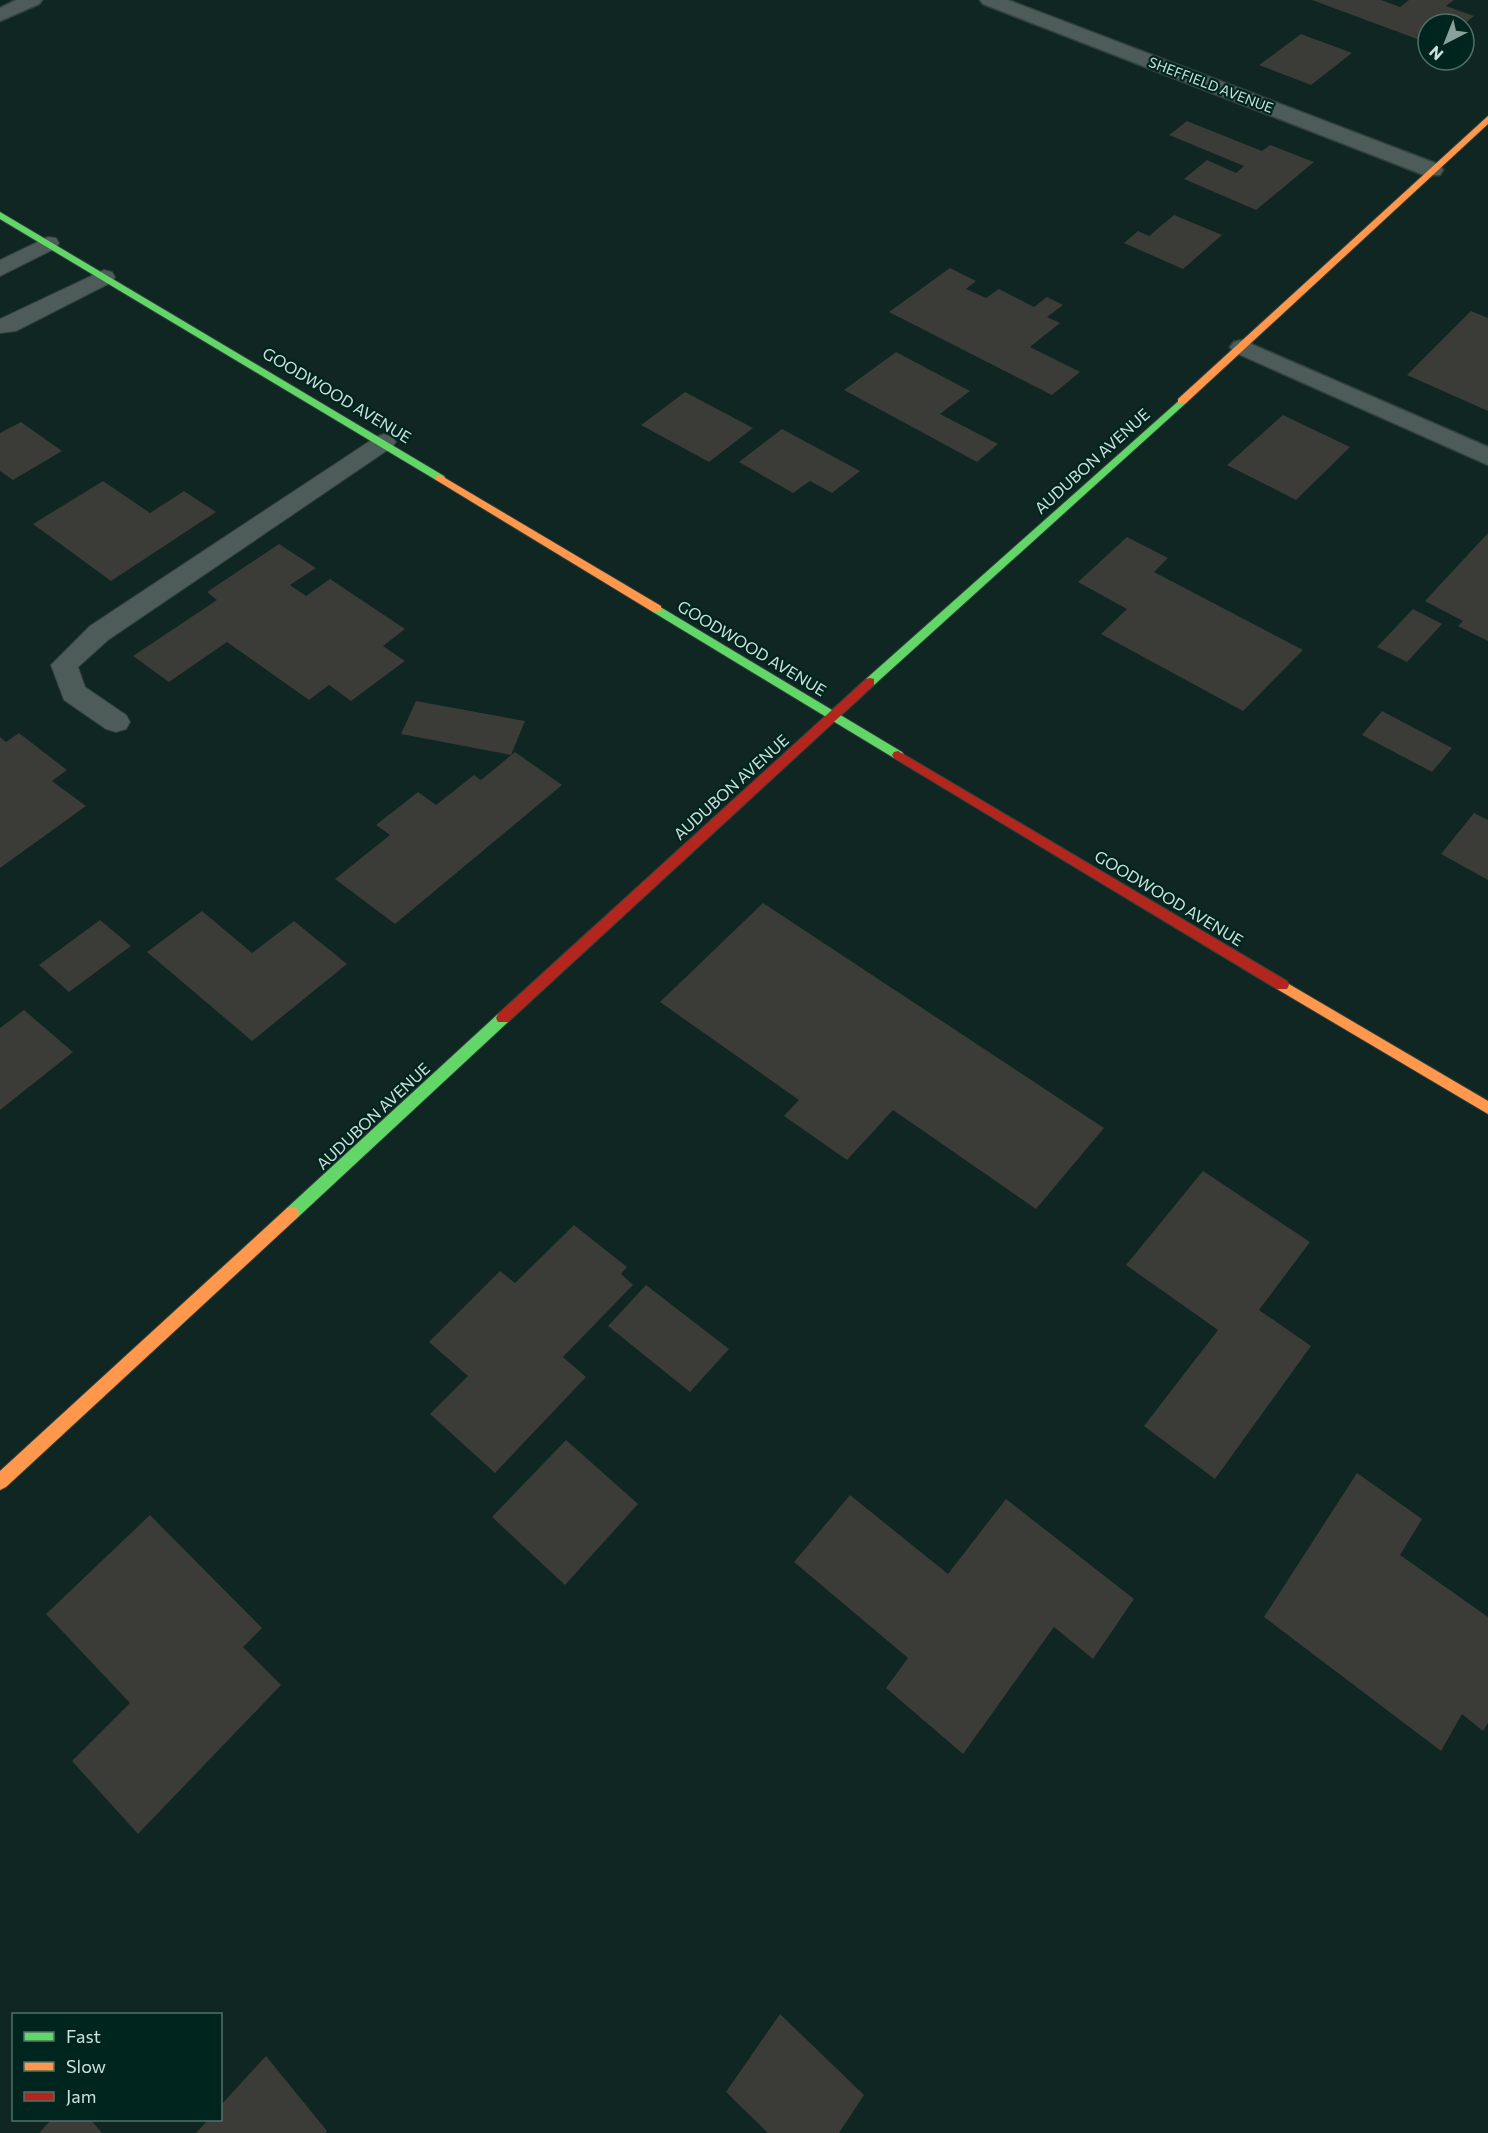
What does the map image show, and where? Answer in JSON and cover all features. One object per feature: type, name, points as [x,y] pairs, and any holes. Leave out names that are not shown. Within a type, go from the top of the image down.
[{"type":"street","points":[[0,15],[32,0]]},
{"type":"street","name":"SHEFFIELD AVENUE","points":[[990,0],[1432,170]]},
{"type":"street","name":"AUDUBON AVENUE","points":[[0,1482],[712,826],[1242,347],[1488,120]]},
{"type":"street","name":"GOODWOOD AVENUE","points":[[0,215],[384,442],[647,605],[1488,1108]]},
{"type":"street","points":[[1242,347],[1488,457]]},
{"type":"lane","points":[[0,268],[48,243]]},
{"type":"lane","points":[[0,326],[8,326],[104,277]]},
{"type":"lane","points":[[116,722],[74,693],[63,665],[99,633],[384,442]]},
{"type":"building","points":[[1312,0],[1381,0],[1400,7],[1409,0],[1454,0],[1446,6],[1463,12],[1416,12],[1416,39]]},
{"type":"building","points":[[1301,34],[1352,53],[1311,85],[1259,65]]},
{"type":"building","points":[[1187,121],[1262,151],[1270,145],[1314,162],[1256,210],[1184,179],[1207,160],[1236,173],[1244,166],[1169,135]]},
{"type":"building","points":[[1174,215],[1222,235],[1183,269],[1124,243],[1138,231],[1149,236]]},
{"type":"building","points":[[950,268],[976,281],[966,289],[986,298],[999,289],[1034,307],[1047,297],[1063,305],[1047,317],[1060,323],[1030,347],[1080,372],[1052,395],[889,312]]},
{"type":"building","points":[[1471,311],[1488,318],[1488,411],[1407,375]]},
{"type":"building","points":[[896,352],[970,391],[940,414],[998,444],[977,462],[844,390]]},
{"type":"building","points":[[685,392],[753,428],[709,462],[641,425]]},
{"type":"building","points":[[1283,415],[1350,447],[1296,500],[1227,465]]},
{"type":"building","points":[[21,422],[62,451],[13,480],[0,471],[0,433]]},
{"type":"building","points":[[782,429],[860,471],[832,493],[810,481],[793,493],[739,462]]},
{"type":"building","points":[[103,481],[150,513],[184,491],[216,512],[111,581],[33,524]]},
{"type":"building","points":[[1488,533],[1488,641],[1458,626],[1463,621],[1425,601]]},
{"type":"building","points":[[1127,537],[1168,558],[1154,572],[1303,650],[1243,711],[1101,634],[1127,609],[1078,582]]},
{"type":"building","points":[[279,544],[316,568],[290,585],[306,596],[330,579],[405,629],[383,646],[405,661],[351,701],[329,685],[309,700],[227,642],[169,682],[133,656],[217,600],[207,592]]},
{"type":"building","points":[[1413,609],[1442,624],[1407,662],[1377,647]]},
{"type":"building","points":[[416,701],[525,721],[511,755],[401,734]]},
{"type":"building","points":[[1382,711],[1452,748],[1432,772],[1362,735]]},
{"type":"building","points":[[19,733],[67,770],[52,781],[86,806],[0,868],[0,737],[6,742]]},
{"type":"building","points":[[515,752],[562,785],[395,924],[335,879],[390,835],[376,825],[418,792],[436,805],[474,775],[481,780]]},
{"type":"building","points":[[1474,813],[1488,820],[1488,880],[1441,854]]},
{"type":"building","points":[[763,903],[1104,1128],[1036,1209],[893,1110],[847,1160],[784,1116],[799,1100],[660,1002]]},
{"type":"building","points":[[202,911],[252,953],[294,921],[347,964],[252,1041],[147,952]]},
{"type":"building","points":[[100,920],[131,946],[69,992],[39,965]]},
{"type":"building","points":[[24,1010],[73,1052],[0,1110],[0,1028]]},
{"type":"building","points":[[1203,1171],[1310,1242],[1259,1310],[1311,1346],[1215,1479],[1144,1426],[1218,1330],[1126,1265]]},
{"type":"building","points":[[574,1225],[627,1267],[621,1274],[633,1285],[563,1357],[586,1377],[495,1473],[430,1414],[468,1376],[429,1342],[500,1271],[515,1283]]},
{"type":"building","points":[[646,1285],[729,1349],[690,1392],[608,1326]]},
{"type":"building","points":[[566,1440],[638,1504],[565,1585],[492,1517]]},
{"type":"building","points":[[1357,1473],[1422,1519],[1400,1555],[1488,1617],[1488,1723],[1483,1731],[1462,1714],[1441,1751],[1264,1617]]},
{"type":"building","points":[[850,1495],[948,1574],[1006,1499],[1134,1599],[1093,1659],[1054,1627],[963,1754],[886,1688],[908,1658],[794,1562]]},
{"type":"building","points":[[150,1515],[262,1628],[243,1647],[281,1685],[138,1834],[72,1761],[130,1703],[46,1614]]},
{"type":"building","points":[[780,2014],[864,2095],[839,2133],[768,2133],[726,2092]]},
{"type":"building","points":[[266,2056],[327,2131],[325,2133],[196,2133],[207,2121],[222,2121],[222,2104]]},
{"type":"building","points":[[50,2121],[92,2121],[102,2133],[39,2133]]},
{"type":"traffic: fast","points":[[0,215],[440,478]]},
{"type":"traffic: fast","points":[[870,682],[1182,401]]},
{"type":"traffic: fast","points":[[657,609],[898,755]]},
{"type":"traffic: fast","points":[[292,1213],[503,1018]]},
{"type":"traffic: slow","points":[[1182,401],[1488,119]]},
{"type":"traffic: slow","points":[[440,478],[657,609]]},
{"type":"traffic: slow","points":[[1282,985],[1488,1108]]},
{"type":"traffic: slow","points":[[0,1482],[292,1213]]},
{"type":"traffic: jam","points":[[503,1018],[870,682]]},
{"type":"traffic: jam","points":[[898,755],[1282,985]]}]
